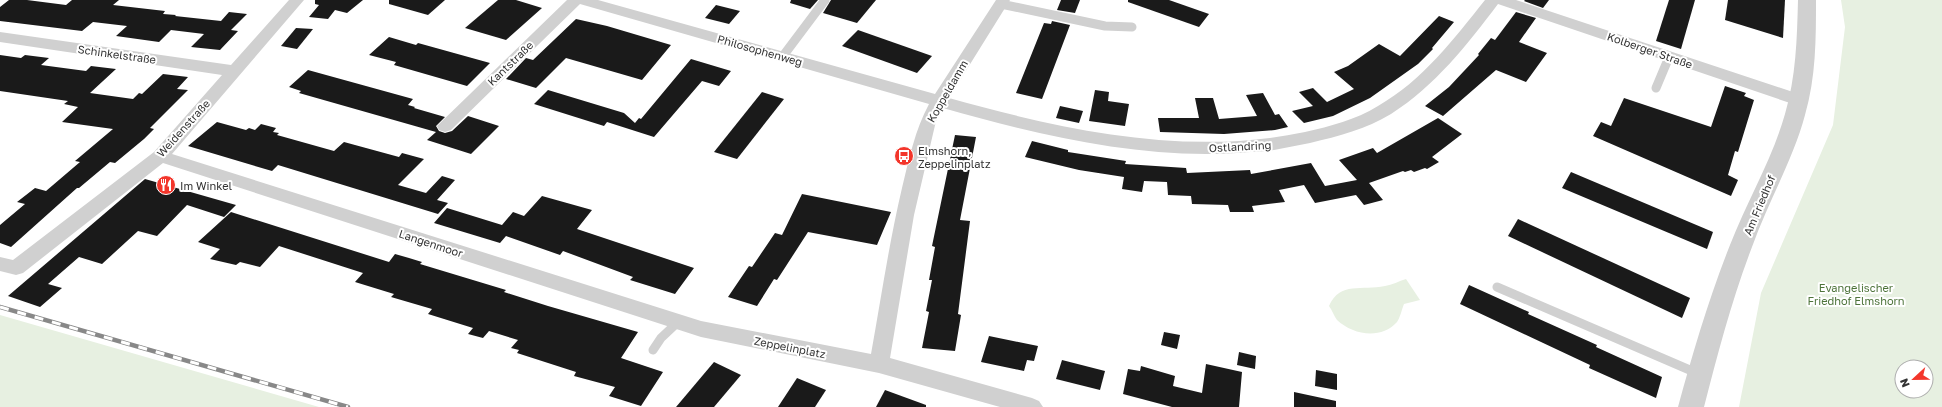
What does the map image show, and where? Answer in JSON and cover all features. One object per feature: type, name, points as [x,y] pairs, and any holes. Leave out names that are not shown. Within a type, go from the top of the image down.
[{"type":"street","name":"Weidenstraße","points":[[8,266],[160,156],[297,0]]},
{"type":"street","name":"Kantstraße","points":[[445,126],[576,0]]},
{"type":"street","name":"Philosophenweg","points":[[581,0],[939,101]]},
{"type":"street","name":"Ostlandring","points":[[939,101],[1031,124],[1129,142],[1219,148],[1273,145],[1307,139],[1364,122],[1405,98],[1448,57],[1493,0]]},
{"type":"street","name":"Kolberger Straße","points":[[1501,0],[1799,100]]},
{"type":"street","name":"Am Friedhof","points":[[1691,407],[1734,265],[1750,223],[1780,155],[1799,100],[1808,48],[1807,0]]},
{"type":"street","name":"Koppeldamm","points":[[880,364],[905,215],[928,121],[939,101],[1002,2]]},
{"type":"street","name":"Schinkelstraße","points":[[0,37],[234,71]]},
{"type":"street","name":"Langenmoor","points":[[160,156],[701,329]]},
{"type":"street","name":"Zeppelinplatz","points":[[701,329],[880,364],[1032,407]]},
{"type":"lane","points":[[783,56],[825,0]]},
{"type":"lane","points":[[1002,2],[1105,26],[1132,26]]},
{"type":"lane","points":[[1656,88],[1669,57]]},
{"type":"lane","points":[[1497,287],[1700,374]]},
{"type":"lane","points":[[653,350],[661,338],[678,322]]},
{"type":"green space","name":"Evangelischer Friedhof Elmshorn","points":[[1841,0],[1942,0],[1942,407],[1739,407],[1761,293],[1833,125],[1845,27]]},
{"type":"green space","points":[[1406,279],[1420,300],[1404,304],[1397,322],[1390,328],[1383,331],[1367,333],[1351,329],[1337,320],[1329,306],[1339,293],[1345,290],[1352,288],[1385,286]]},
{"type":"green space","points":[[0,315],[319,407],[0,407]]},
{"type":"building","points":[[9,0],[27,0],[66,5],[72,0],[119,0],[113,5],[165,11],[163,14],[176,15],[175,16],[221,21],[229,12],[247,14],[231,30],[238,31],[220,50],[191,47],[204,34],[171,30],[159,42],[116,36],[127,26],[93,22],[82,31],[0,21],[0,7]]},
{"type":"building","points":[[315,0],[363,0],[347,13],[335,10],[328,19],[309,17],[319,5],[315,4]]},
{"type":"building","points":[[389,0],[445,0],[428,15],[389,4]]},
{"type":"building","points":[[498,0],[516,0],[542,8],[506,40],[465,28]]},
{"type":"building","points":[[791,0],[818,0],[810,9],[790,3]]},
{"type":"building","points":[[831,0],[876,0],[857,23],[823,13]]},
{"type":"building","points":[[1061,0],[1080,0],[1075,13],[1057,10]]},
{"type":"building","points":[[1128,0],[1169,0],[1209,14],[1199,27],[1128,2]]},
{"type":"building","points":[[1549,0],[1543,8],[1524,1]]},
{"type":"building","points":[[1669,0],[1695,0],[1681,49],[1656,41]]},
{"type":"building","points":[[1728,0],[1785,0],[1783,38],[1725,20]]},
{"type":"building","points":[[716,5],[740,11],[729,24],[705,18]]},
{"type":"building","points":[[1516,12],[1536,18],[1519,42],[1547,53],[1526,82],[1496,70],[1443,116],[1425,106],[1449,87],[1479,55],[1478,54],[1491,38],[1495,40]]},
{"type":"building","points":[[1439,16],[1454,22],[1432,48],[1433,49],[1418,64],[1370,98],[1333,116],[1304,123],[1292,111],[1313,106],[1299,92],[1313,88],[1327,102],[1354,89],[1334,72],[1348,66],[1379,44],[1400,56]]},
{"type":"building","points":[[576,19],[607,26],[671,45],[642,80],[566,58],[536,88],[506,79],[526,58],[533,60]]},
{"type":"building","points":[[1052,21],[1070,25],[1042,99],[1016,93],[1044,23],[1051,24]]},
{"type":"building","points":[[296,28],[313,29],[297,49],[281,46]]},
{"type":"building","points":[[858,30],[932,56],[917,73],[842,46]]},
{"type":"building","points":[[389,37],[416,45],[418,43],[490,63],[467,86],[394,65],[396,62],[369,55]]},
{"type":"building","points":[[0,55],[21,58],[25,55],[49,58],[41,65],[86,71],[91,66],[116,69],[90,93],[133,99],[139,93],[142,94],[163,74],[188,77],[177,89],[188,90],[150,128],[154,129],[144,139],[115,163],[110,162],[79,188],[77,188],[11,247],[0,243],[0,225],[25,204],[17,202],[35,188],[46,191],[80,162],[75,161],[113,129],[62,122],[78,107],[64,104],[68,101],[0,91]]},
{"type":"building","points":[[691,59],[731,71],[719,86],[702,81],[654,137],[607,122],[604,126],[534,104],[548,90],[624,113],[635,123],[639,118],[641,119]]},
{"type":"building","points":[[308,70],[413,99],[408,105],[445,117],[436,126],[439,131],[445,133],[452,131],[468,116],[499,126],[471,154],[427,140],[436,132],[299,93],[301,91],[289,87]]},
{"type":"building","points":[[1725,86],[1746,93],[1744,96],[1754,100],[1738,152],[1735,151],[1728,175],[1738,180],[1731,196],[1593,136],[1601,122],[1611,126],[1624,98],[1711,127]]},
{"type":"building","points":[[1095,90],[1109,92],[1108,101],[1129,104],[1125,126],[1089,121]]},
{"type":"building","points":[[762,92],[784,99],[737,159],[714,152]]},
{"type":"building","points":[[1263,93],[1275,115],[1279,114],[1288,127],[1275,130],[1224,134],[1160,132],[1158,118],[1199,118],[1195,98],[1213,98],[1219,119],[1257,116],[1246,95]]},
{"type":"building","points":[[1060,106],[1083,111],[1079,123],[1056,118]]},
{"type":"building","points":[[1438,118],[1462,134],[1432,157],[1439,162],[1427,169],[1425,168],[1414,172],[1411,170],[1405,172],[1403,171],[1369,183],[1383,200],[1364,205],[1356,195],[1315,203],[1304,185],[1279,190],[1285,202],[1252,206],[1254,212],[1230,212],[1228,205],[1192,204],[1191,196],[1168,195],[1167,182],[1144,181],[1142,192],[1122,189],[1124,177],[1079,170],[1025,157],[1032,141],[1068,150],[1068,152],[1126,161],[1125,164],[1186,168],[1187,173],[1250,170],[1251,174],[1311,163],[1325,186],[1357,180],[1339,160],[1373,148],[1377,153]]},
{"type":"building","points":[[217,122],[246,130],[249,128],[255,130],[261,124],[276,128],[273,132],[279,133],[277,135],[334,151],[344,142],[399,157],[402,153],[424,159],[398,185],[426,193],[442,176],[455,180],[437,200],[448,203],[438,214],[278,165],[272,171],[188,146]]},
{"type":"building","points":[[955,135],[976,137],[960,220],[970,221],[958,314],[961,315],[955,351],[922,348],[929,312],[926,311],[932,280],[929,280],[935,247],[932,246]]},
{"type":"building","points":[[1571,172],[1713,232],[1707,249],[1562,188]]},
{"type":"building","points":[[145,179],[236,205],[224,217],[187,205],[157,236],[138,231],[102,264],[79,257],[48,284],[62,288],[40,307],[8,296]]},
{"type":"building","points":[[802,194],[891,212],[877,245],[808,232],[777,280],[774,279],[757,306],[728,297],[749,266],[752,267],[775,233],[782,235]]},
{"type":"building","points":[[542,196],[592,210],[577,229],[694,268],[675,294],[630,280],[633,277],[563,251],[560,255],[506,236],[500,243],[434,223],[447,208],[502,225],[513,212],[524,216]]},
{"type":"building","points":[[231,212],[389,262],[395,254],[409,258],[422,262],[420,264],[506,290],[504,292],[638,332],[621,358],[663,372],[641,406],[609,396],[615,387],[574,376],[576,372],[517,353],[519,350],[511,348],[518,340],[489,331],[483,338],[468,334],[473,328],[428,314],[432,309],[391,297],[394,294],[355,282],[363,273],[279,246],[260,267],[240,262],[236,265],[210,259],[220,249],[198,242]]},
{"type":"building","points":[[1518,219],[1690,298],[1682,318],[1508,236]]},
{"type":"building","points":[[1469,285],[1529,312],[1528,314],[1597,345],[1596,347],[1662,377],[1656,398],[1589,368],[1590,365],[1460,304]]},
{"type":"building","points":[[1164,332],[1180,335],[1177,349],[1161,345]]},
{"type":"building","points":[[989,336],[1038,346],[1034,361],[1027,360],[1024,371],[981,362]]},
{"type":"building","points":[[1239,352],[1256,356],[1255,369],[1237,365]]},
{"type":"building","points":[[1062,360],[1105,371],[1100,390],[1056,379]]},
{"type":"building","points":[[714,362],[741,375],[714,407],[676,407]]},
{"type":"building","points":[[1206,364],[1242,372],[1239,407],[1172,407],[1123,394],[1128,369],[1140,371],[1141,366],[1175,376],[1173,386],[1202,393]]},
{"type":"building","points":[[1316,370],[1337,374],[1337,390],[1315,386]]},
{"type":"building","points":[[797,378],[826,390],[815,407],[778,407]]},
{"type":"building","points":[[885,390],[926,405],[926,407],[876,407]]},
{"type":"building","points":[[1294,392],[1336,401],[1336,407],[1294,407]]},
{"type":"railway","points":[[0,307],[348,407]]},
{"type":"place","name":"Elmshorn, Zeppelinplatz","points":[[904,156]]},
{"type":"place","name":"Im Winkel","points":[[166,185]]}]
